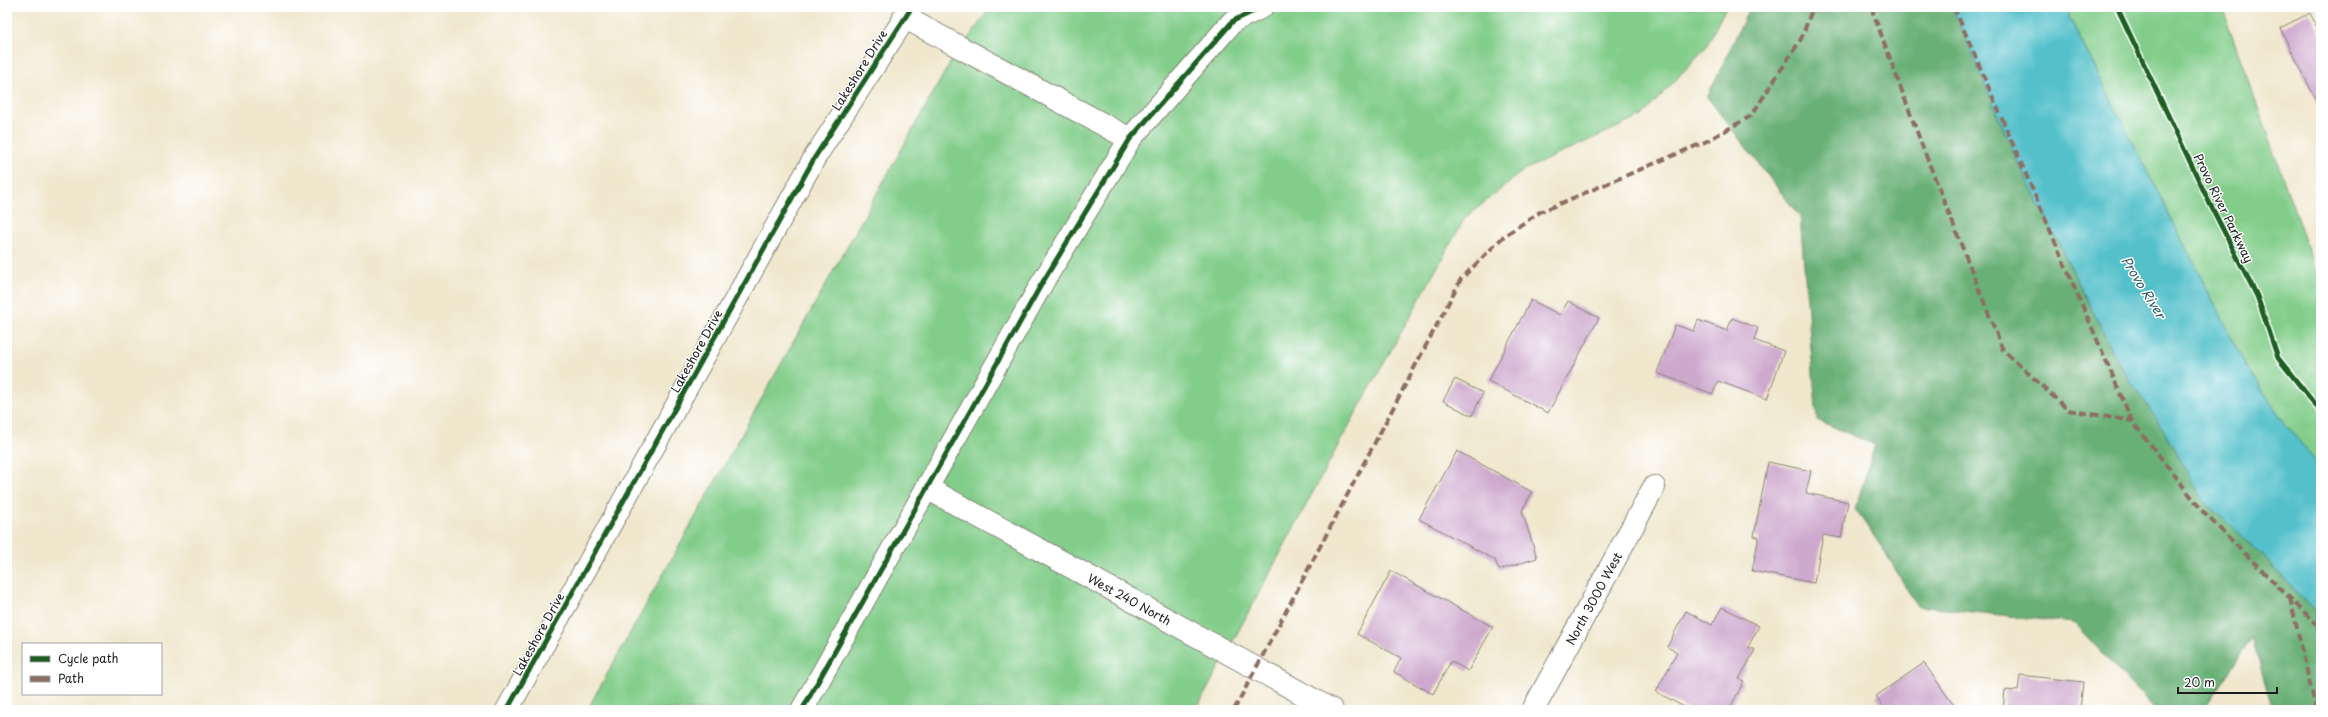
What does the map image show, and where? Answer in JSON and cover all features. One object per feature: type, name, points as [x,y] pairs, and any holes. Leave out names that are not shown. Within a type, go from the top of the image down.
[{"type":"street","points":[[802,710],[1041,285],[1130,140],[1233,21],[1262,7]]},
{"type":"street","points":[[908,12],[1130,140]]},
{"type":"street","name":"Lakeshore Drive","points":[[507,710],[815,158],[908,12]]},
{"type":"street","name":"West 240 North","points":[[927,488],[1332,710]]},
{"type":"street","name":"North 3000 West","points":[[1533,710],[1654,488]]},
{"type":"green space","points":[[991,7],[1726,7],[1706,47],[1642,116],[1524,170],[1465,218],[1341,440],[1196,710],[587,710],[950,63]]},
{"type":"green space","points":[[1750,7],[1952,7],[2016,158],[2119,364],[2161,426],[2270,563],[2301,597],[2321,614],[2321,710],[2273,710],[2252,638],[2203,710],[2156,710],[2074,623],[1917,606],[1885,552],[1855,509],[1875,445],[1817,420],[1800,217],[1707,97]]},
{"type":"green space","points":[[2064,7],[2222,7],[2316,272],[2321,276],[2321,467],[2286,425],[2247,368]]},
{"type":"water","name":"Provo River","points":[[1952,7],[2064,7],[2247,368],[2286,425],[2321,467],[2321,614],[2301,597],[2270,563],[2204,501],[2161,426],[2119,364],[2016,158]]},
{"type":"building","points":[[2310,13],[2321,35],[2321,103],[2318,104],[2280,28]]},
{"type":"building","points":[[1531,300],[1560,315],[1568,301],[1599,318],[1548,413],[1488,381]]},
{"type":"building","points":[[1732,318],[1758,328],[1754,340],[1784,351],[1767,399],[1718,381],[1713,394],[1657,373],[1675,325],[1694,331],[1698,320],[1727,331]]},
{"type":"building","points":[[1455,379],[1483,393],[1472,416],[1443,401]]},
{"type":"building","points":[[1457,451],[1532,492],[1522,511],[1537,558],[1499,570],[1495,560],[1419,519]]},
{"type":"building","points":[[1768,462],[1811,471],[1806,493],[1848,502],[1841,538],[1823,535],[1814,583],[1752,571],[1759,537],[1754,536]]},
{"type":"building","points":[[1391,571],[1493,627],[1468,671],[1451,661],[1433,694],[1394,672],[1401,658],[1357,634]]},
{"type":"building","points":[[1722,607],[1759,626],[1748,647],[1755,650],[1739,679],[1744,681],[1729,710],[1690,710],[1656,692],[1677,652],[1667,647],[1686,611],[1712,625]]},
{"type":"building","points":[[1924,663],[1957,710],[1885,710],[1876,696]]},
{"type":"building","points":[[2020,675],[2083,682],[2080,710],[2003,710],[2005,690],[2018,691]]},
{"type":"marked path","points":[[1234,710],[1461,279],[1504,236],[1540,212],[1705,142],[1751,116],[1801,39],[1813,7]]},
{"type":"marked path","points":[[1871,7],[1923,148],[2003,350],[2068,410],[2132,421]]},
{"type":"marked path","points":[[1954,7],[2132,421],[2204,513],[2321,629]]},
{"type":"marked path","points":[[2290,598],[2316,710]]},
{"type":"cycle path","points":[[507,710],[815,157],[912,7]]},
{"type":"cycle path","points":[[802,710],[1041,285],[1130,139],[1233,21],[1262,7]]},
{"type":"cycle path","name":"Provo River Parkway","points":[[2117,7],[2209,202],[2257,296],[2278,358],[2321,412]]}]
